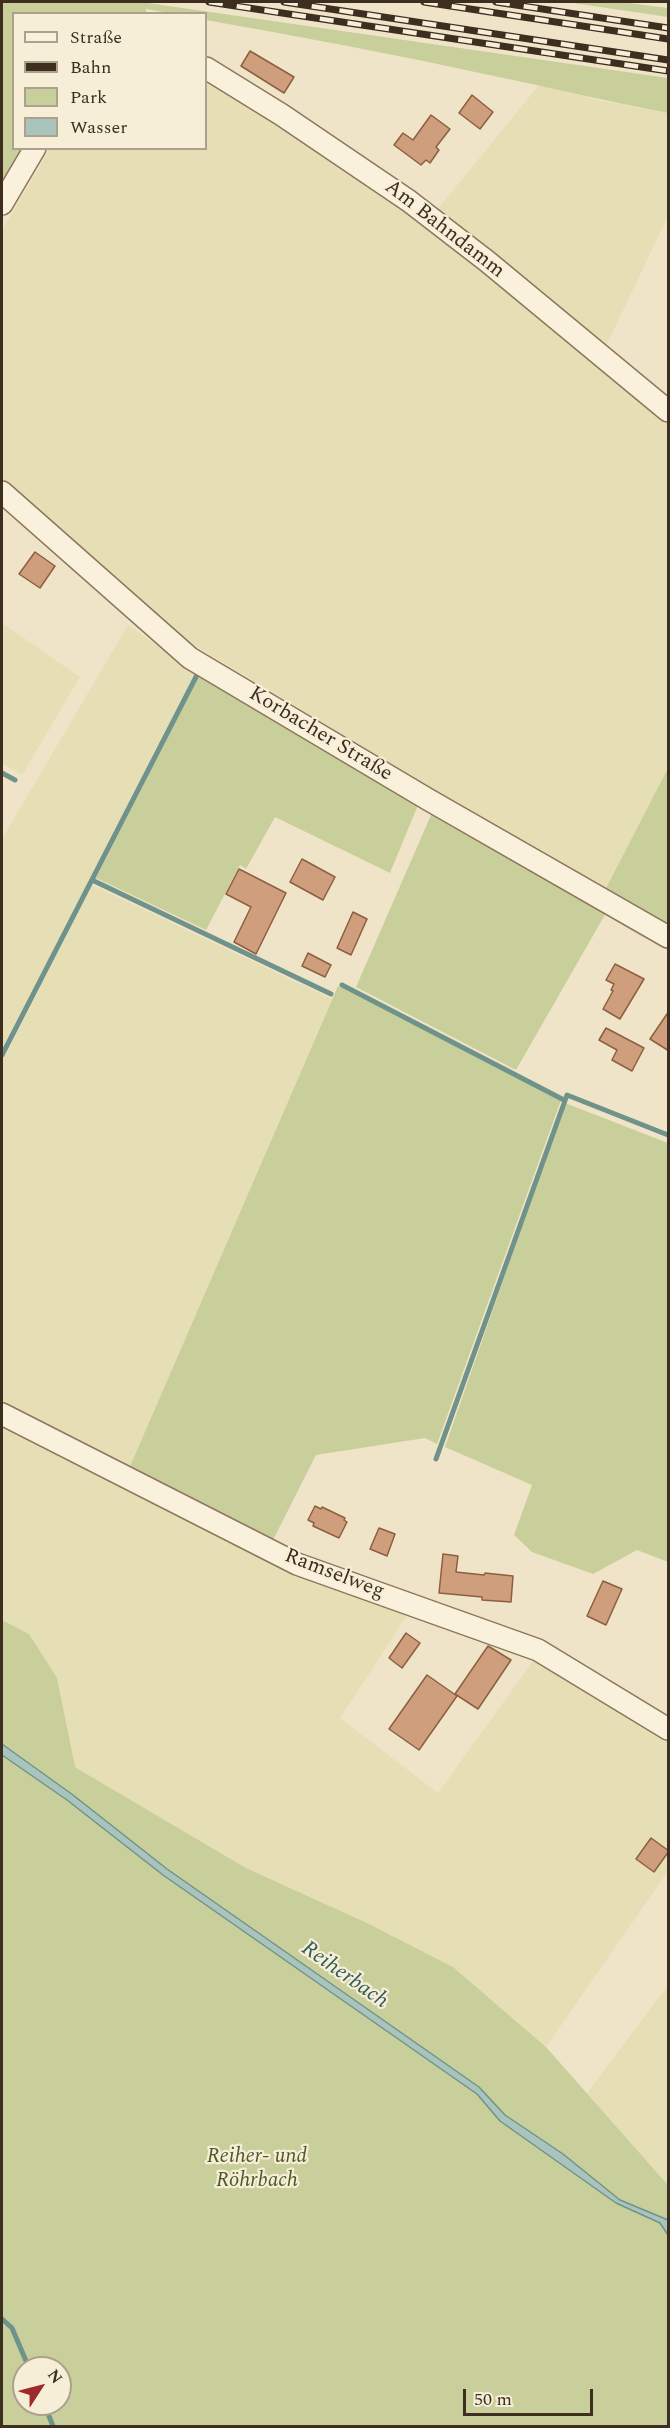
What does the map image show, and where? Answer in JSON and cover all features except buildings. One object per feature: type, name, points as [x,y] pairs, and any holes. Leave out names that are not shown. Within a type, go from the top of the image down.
[{"type":"street","name":"Am Bahndamm","points":[[207,69],[282,115],[408,201],[488,262],[669,411]]},
{"type":"street","points":[[2,204],[34,150]]},
{"type":"street","name":"Korbacher Straße","points":[[2,492],[190,658],[429,800],[669,938]]},
{"type":"street","name":"Ramselweg","points":[[2,1414],[297,1564],[538,1650],[669,1729]]},
{"type":"shaded area","points":[[207,77],[380,190],[484,268],[668,421],[668,768],[604,892],[176,634],[2,481],[2,230],[49,150],[207,150]]},
{"type":"shaded area","points":[[539,85],[602,101],[668,113],[668,216],[606,346],[437,210]]},
{"type":"shaded area","points":[[2,623],[80,677],[22,775],[2,763]]},
{"type":"shaded area","points":[[128,625],[195,673],[2,1049],[2,839]]},
{"type":"shaded area","points":[[92,885],[332,999],[128,1471],[2,1404],[2,1062]]},
{"type":"shaded area","points":[[2,1424],[408,1614],[340,1718],[438,1793],[536,1657],[668,1737],[668,1871],[546,2047],[453,1967],[367,1923],[246,1868],[74,1766],[29,1634],[2,1620]]},
{"type":"shaded area","points":[[668,1985],[668,2185],[587,2093]]},
{"type":"green space","points":[[2,2],[141,2],[668,78],[668,113],[422,61],[207,20],[207,12],[163,12],[146,9],[146,12],[12,12],[12,150],[27,150],[2,193]]},
{"type":"green space","points":[[566,2],[621,2],[668,8],[668,17]]},
{"type":"green space","points":[[199,676],[418,805],[390,873],[275,817],[246,869],[240,865],[206,930],[96,878]]},
{"type":"green space","points":[[668,768],[668,928],[604,892]]},
{"type":"green space","points":[[431,815],[606,913],[516,1070],[356,987]]},
{"type":"green space","points":[[338,986],[561,1100],[437,1444],[425,1438],[316,1455],[272,1542],[128,1471]]},
{"type":"green space","points":[[565,1103],[668,1143],[668,1562],[637,1550],[593,1574],[532,1552],[514,1535],[532,1485],[445,1447]]},
{"type":"green space","name":"Reiher- und Röhrbach","points":[[2,1620],[29,1634],[57,1678],[75,1767],[246,1868],[367,1923],[453,1967],[546,2047],[668,2185],[668,2426],[2,2426]]},
{"type":"water","points":[[2,1744],[73,1795],[167,1869],[479,2087],[505,2115],[563,2154],[620,2200],[668,2220],[668,2235],[660,2223],[616,2203],[500,2121],[477,2094],[163,1875],[67,1800],[2,1755]]},
{"type":"waterway","points":[[2,1055],[197,675]]},
{"type":"waterway","points":[[2,773],[15,780]]},
{"type":"waterway","points":[[92,880],[331,994]]},
{"type":"waterway","points":[[342,985],[564,1100]]},
{"type":"waterway","points":[[436,1459],[567,1095],[668,1135]]},
{"type":"waterway","points":[[2,2319],[12,2328],[24,2356]]},
{"type":"waterway","points":[[49,2416],[53,2426]]},
{"type":"railway","points":[[209,2],[668,71]]},
{"type":"railway","points":[[284,2],[668,60]]},
{"type":"railway","points":[[424,2],[668,39]]},
{"type":"railway","points":[[496,2],[668,28]]},
{"type":"water label","name":"Reiherbach","points":[[344,1976]]}]
